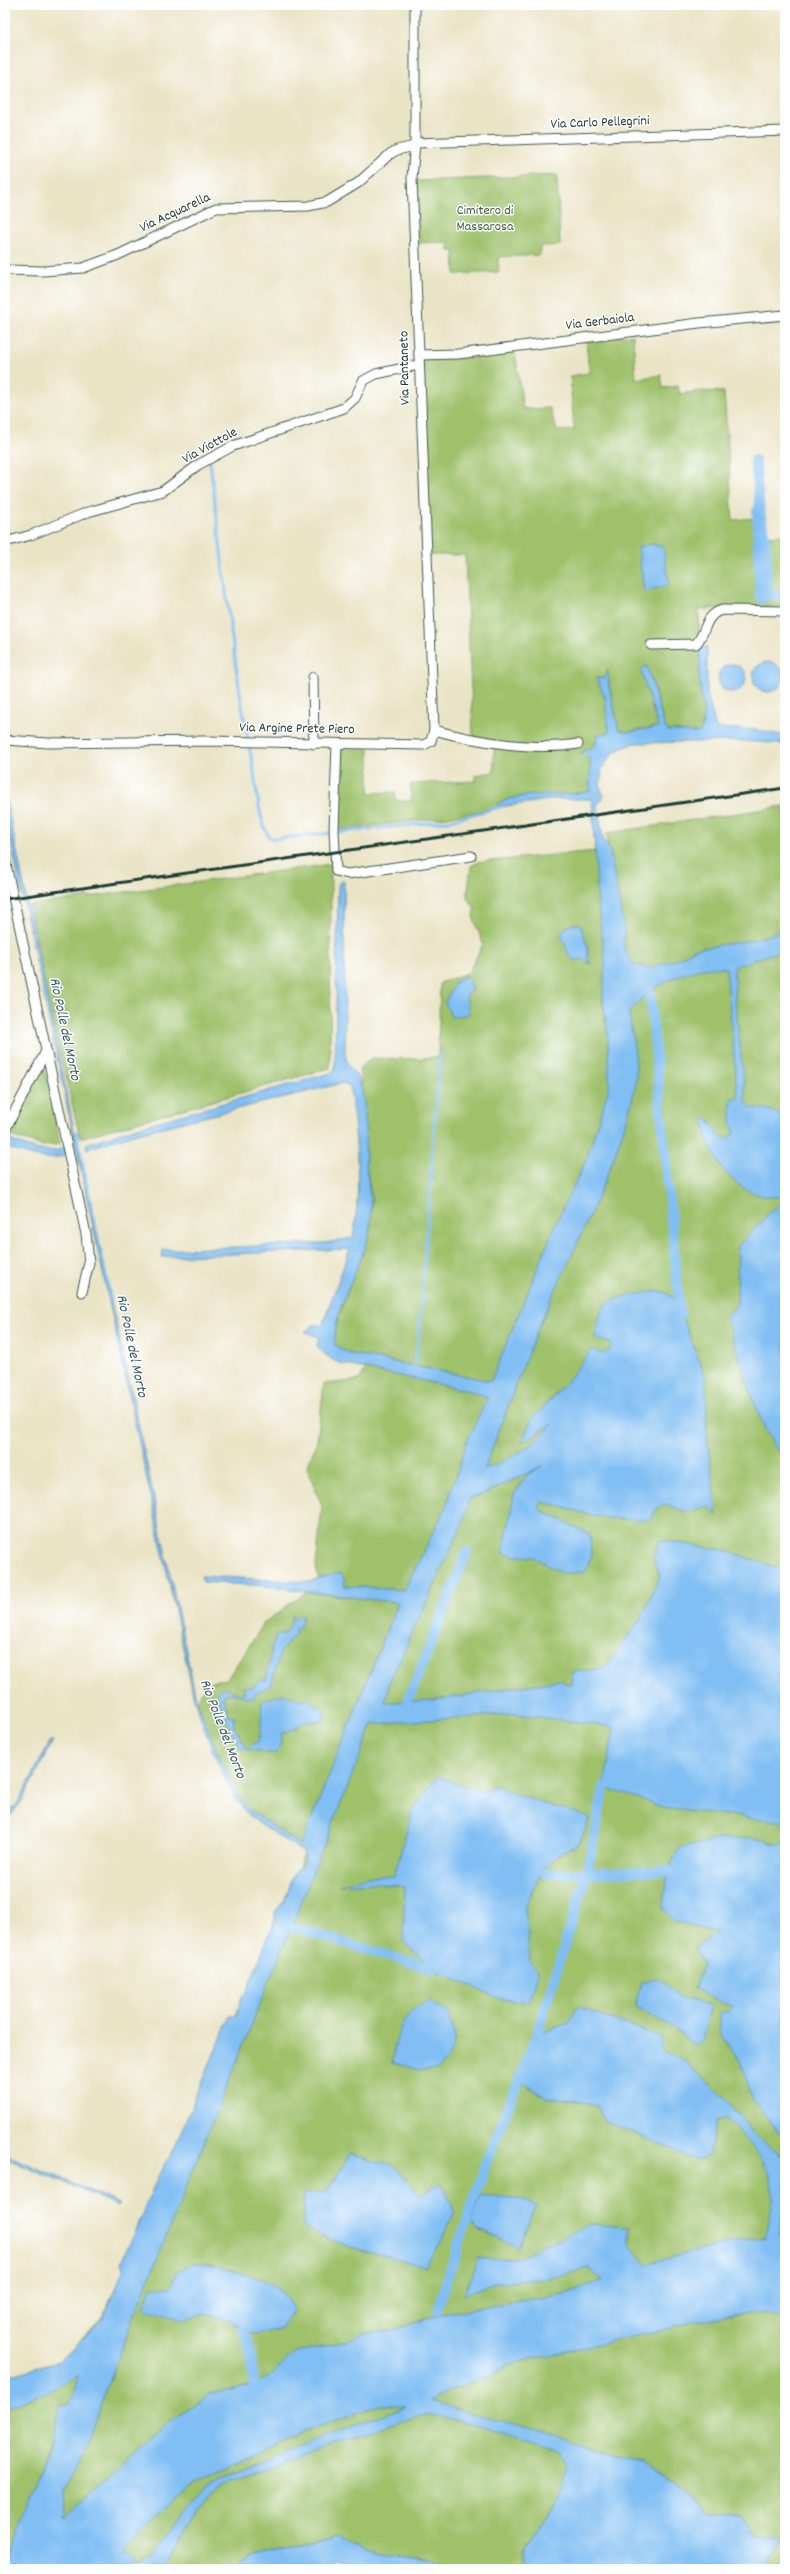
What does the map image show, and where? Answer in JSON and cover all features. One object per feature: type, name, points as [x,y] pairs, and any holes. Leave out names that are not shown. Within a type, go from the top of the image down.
[{"type":"street","name":"Via Pantaneto","points":[[415,5],[415,145],[412,178],[418,295],[418,360],[434,730]]},
{"type":"street","name":"Via Carlo Pellegrini","points":[[415,145],[630,134],[785,131]]},
{"type":"street","name":"Via Acquarella","points":[[5,270],[44,271],[83,268],[118,255],[216,208],[308,206],[327,202],[358,183],[390,154],[397,150],[415,145]]},
{"type":"street","name":"Via Gerbaiola","points":[[418,360],[699,323],[785,315]]},
{"type":"street","name":"Via Viottole","points":[[5,542],[31,535],[88,512],[163,491],[198,465],[233,446],[344,408],[355,398],[363,381],[376,374],[418,360]]},
{"type":"street","points":[[651,645],[696,644],[702,638],[708,618],[715,612],[722,610],[785,611]]},
{"type":"street","points":[[313,677],[314,744]]},
{"type":"street","name":"Via Argine Prete Piero","points":[[5,740],[48,743],[424,745],[431,741],[434,730]]},
{"type":"street","points":[[434,730],[484,742],[554,746],[578,744]]},
{"type":"street","points":[[337,744],[334,834],[336,871],[348,874],[471,856]]},
{"type":"street","points":[[5,860],[86,1234],[89,1263],[82,1292]]},
{"type":"street","points":[[5,1130],[46,1051]]},
{"type":"green space","name":"Cimitero di Massarosa","points":[[557,175],[560,245],[540,246],[540,255],[498,257],[499,272],[455,274],[454,251],[449,251],[449,242],[418,243],[416,181]]},
{"type":"green space","points":[[633,335],[636,379],[661,375],[663,388],[678,386],[680,394],[701,391],[724,392],[733,520],[755,518],[758,536],[785,535],[785,607],[699,609],[700,664],[704,719],[700,732],[693,733],[669,731],[665,728],[651,677],[650,697],[658,727],[628,732],[619,730],[609,686],[608,671],[605,678],[597,678],[605,697],[609,733],[598,734],[595,746],[581,753],[590,759],[590,779],[592,791],[532,796],[509,800],[497,804],[500,807],[448,817],[337,830],[340,748],[369,749],[369,793],[395,792],[396,801],[412,801],[410,784],[476,781],[476,775],[494,772],[494,746],[473,735],[465,555],[428,555],[422,360],[483,357],[515,351],[523,409],[550,408],[557,431],[574,430],[570,376],[589,373],[586,339]]},
{"type":"green space","points":[[785,806],[785,2560],[777,2569],[766,2569],[779,2538],[752,2535],[738,2515],[711,2514],[687,2494],[640,2461],[552,2502],[541,2526],[523,2549],[527,2569],[447,2569],[426,2560],[364,2552],[339,2539],[299,2550],[258,2555],[237,2569],[165,2569],[197,2513],[188,2510],[150,2559],[138,2568],[126,2552],[113,2569],[5,2569],[5,2379],[59,2363],[101,2319],[222,2060],[429,1541],[404,1590],[344,1586],[333,1575],[328,1578],[318,1577],[316,1566],[322,1506],[307,1468],[317,1441],[324,1384],[359,1380],[366,1369],[462,1389],[488,1397],[491,1381],[348,1353],[335,1345],[334,1335],[342,1307],[369,1235],[372,1202],[366,1163],[364,1106],[359,1068],[372,1058],[413,1059],[438,1057],[440,983],[469,972],[483,944],[473,916],[475,908],[467,898],[471,866],[478,862],[595,851],[605,961],[603,1002],[608,1036],[622,1048],[607,833]]},
{"type":"green space","points":[[331,864],[330,1068],[80,1138],[46,992],[30,905]]},
{"type":"green space","points":[[43,1063],[60,1144],[43,1146],[8,1135]]},
{"type":"green space","points":[[306,1592],[398,1602],[302,1845],[243,1808],[219,1764],[197,1702],[205,1683],[227,1679],[265,1622]]},
{"type":"water","points":[[652,544],[663,547],[669,585],[644,592],[638,547]]},
{"type":"water","points":[[707,647],[707,693],[716,728],[758,730],[785,736],[785,744],[743,741],[635,743],[615,751],[602,768],[600,787],[604,796],[597,805],[603,838],[610,851],[624,928],[624,948],[633,964],[649,968],[678,959],[694,949],[752,940],[785,930],[785,949],[734,967],[735,1000],[746,1102],[752,1108],[766,1109],[785,1116],[785,1196],[769,1197],[754,1193],[740,1185],[728,1175],[718,1162],[710,1147],[706,1132],[704,1116],[710,1120],[719,1136],[728,1139],[735,1132],[731,1124],[731,1098],[738,1099],[726,968],[699,970],[672,978],[648,993],[629,1013],[635,1051],[636,1080],[627,1118],[594,1207],[533,1340],[484,1469],[512,1457],[539,1438],[552,1424],[521,1443],[531,1420],[566,1383],[592,1349],[603,1354],[610,1350],[611,1343],[595,1339],[597,1326],[605,1305],[615,1299],[633,1295],[651,1292],[664,1292],[675,1299],[706,1378],[707,1438],[717,1516],[709,1506],[685,1512],[664,1504],[657,1508],[651,1520],[615,1519],[595,1516],[541,1502],[539,1509],[590,1534],[591,1557],[585,1572],[562,1573],[534,1557],[515,1556],[503,1553],[514,1494],[527,1475],[542,1466],[482,1495],[470,1498],[462,1525],[390,1681],[385,1702],[435,1700],[561,1680],[570,1686],[573,1672],[605,1668],[641,1618],[660,1576],[653,1558],[660,1540],[723,1550],[785,1570],[785,1822],[662,1807],[604,1787],[614,1727],[515,1714],[373,1724],[129,2329],[80,2460],[63,2490],[64,2517],[166,2425],[210,2394],[254,2385],[267,2379],[295,2352],[345,2343],[365,2332],[391,2331],[441,2314],[559,2295],[602,2280],[589,2268],[551,2278],[489,2284],[464,2296],[477,2259],[516,2258],[590,2224],[629,2227],[629,2244],[646,2265],[705,2249],[765,2237],[773,2201],[769,2176],[751,2145],[726,2117],[717,2120],[709,2155],[698,2160],[605,2121],[597,2107],[578,2100],[549,2099],[520,2081],[537,2033],[569,2023],[577,2006],[660,2037],[662,2052],[681,2058],[725,2098],[758,2138],[780,2155],[782,2137],[753,2100],[740,2061],[720,2032],[720,2013],[734,2007],[694,1989],[703,1964],[694,1948],[717,1933],[676,1922],[663,1909],[666,1877],[678,1849],[718,1839],[760,1839],[777,1845],[785,1842],[785,2203],[778,2235],[785,2234],[785,2316],[737,2313],[510,2364],[491,2376],[450,2391],[430,2402],[491,2419],[551,2432],[597,2451],[640,2461],[687,2494],[711,2514],[738,2515],[752,2535],[780,2538],[766,2569],[527,2569],[523,2549],[541,2526],[569,2467],[559,2451],[449,2418],[424,2414],[230,2479],[218,2488],[197,2513],[165,2569],[5,2569],[11,2536],[35,2486],[51,2446],[61,2404],[67,2404],[72,2396],[77,2375],[50,2391],[5,2409],[5,2377],[60,2361],[101,2321],[124,2269],[121,2263],[162,2167],[170,2158],[230,2016],[236,2016],[242,1997],[246,1993],[275,1920],[275,1912],[284,1901],[294,1874],[305,1861],[303,1852],[256,1821],[241,1806],[232,1793],[210,1744],[194,1699],[5,815],[5,794],[94,1227],[131,1389],[196,1698],[217,1752],[242,1802],[252,1812],[301,1845],[398,1603],[265,1586],[203,1582],[201,1576],[310,1582],[321,1577],[341,1573],[345,1580],[344,1586],[404,1590],[445,1509],[465,1449],[464,1447],[488,1397],[462,1389],[342,1364],[331,1359],[317,1346],[319,1337],[305,1332],[315,1324],[322,1326],[350,1249],[162,1257],[163,1250],[325,1243],[353,1238],[356,1219],[358,1181],[350,1086],[343,1083],[134,1134],[87,1149],[86,1144],[131,1129],[331,1073],[335,1070],[338,885],[342,879],[344,881],[345,1051],[347,1062],[360,1083],[364,1102],[365,1152],[371,1216],[369,1234],[365,1248],[342,1303],[338,1317],[335,1331],[335,1345],[348,1353],[491,1381],[557,1221],[586,1160],[609,1087],[608,1036],[603,1002],[605,961],[598,908],[592,799],[555,799],[500,807],[497,804],[508,799],[532,795],[568,794],[591,791],[590,759],[580,753],[595,746],[598,734],[609,733],[605,697],[596,678],[605,678],[608,670],[609,686],[619,730],[628,732],[658,727],[641,669],[647,666],[665,728],[669,731],[693,733],[700,732],[704,719],[699,675],[701,648]],"holes":[[[381,2405],[406,2407],[248,2464],[217,2479],[188,2509],[150,2559],[138,2568],[126,2552],[122,2557],[144,2528],[172,2502],[203,2480],[238,2461],[274,2444]]]},
{"type":"water","points":[[768,662],[778,667],[783,677],[778,687],[768,692],[758,687],[753,677],[758,667]]},
{"type":"water","points":[[732,664],[742,668],[746,678],[742,688],[732,692],[722,688],[718,678],[722,668]]},
{"type":"water","points":[[573,924],[580,924],[588,947],[588,959],[591,964],[582,959],[575,961],[569,956],[561,934],[565,928]]},
{"type":"water","points":[[467,976],[472,990],[466,995],[469,1014],[451,1017],[445,1002],[456,981]]},
{"type":"water","points":[[5,1138],[27,1147],[44,1151],[59,1150],[66,1146],[66,1154],[59,1157],[44,1158],[28,1154],[5,1147]]},
{"type":"water","points":[[785,1201],[785,1459],[776,1448],[759,1414],[726,1318],[737,1304],[738,1246],[770,1212]]},
{"type":"water","points":[[293,1615],[295,1619],[300,1615],[303,1616],[300,1627],[295,1629],[296,1633],[281,1651],[271,1686],[255,1693],[254,1698],[227,1693],[223,1696],[228,1715],[234,1717],[235,1721],[233,1724],[247,1748],[258,1741],[261,1727],[262,1701],[283,1694],[296,1699],[308,1699],[325,1711],[324,1721],[303,1722],[298,1727],[281,1734],[281,1743],[276,1754],[240,1748],[222,1711],[217,1691],[225,1688],[237,1693],[245,1693],[243,1687],[252,1688],[262,1680],[266,1680],[272,1646],[277,1634],[284,1634],[290,1627]]},
{"type":"water","points":[[51,1740],[53,1741],[22,1801],[5,1823],[5,1819],[19,1801]]},
{"type":"water","points":[[438,1775],[457,1784],[483,1791],[498,1785],[516,1795],[590,1817],[579,1845],[561,1852],[541,1872],[525,1907],[530,1963],[538,1971],[528,2003],[500,1999],[433,1969],[403,1941],[405,1887],[377,1883],[339,1885],[367,1876],[394,1876],[412,1812]]},
{"type":"water","points":[[658,1978],[684,2000],[711,2005],[702,2042],[694,2045],[668,2024],[635,2007],[641,1982]]},
{"type":"water","points":[[430,2001],[449,2013],[453,2030],[454,2044],[449,2056],[437,2070],[419,2070],[393,2063],[395,2043],[402,2025],[413,2010]]},
{"type":"water","points":[[5,2154],[120,2204],[118,2206],[5,2158]]},
{"type":"water","points":[[350,2154],[393,2166],[420,2195],[439,2184],[446,2190],[454,2211],[440,2243],[425,2266],[346,2246],[303,2226],[304,2194],[327,2193]]},
{"type":"water","points":[[481,2196],[525,2200],[536,2206],[518,2247],[478,2230],[471,2223]]},
{"type":"water","points":[[192,2263],[226,2268],[264,2280],[281,2291],[294,2309],[280,2330],[254,2334],[230,2321],[205,2313],[183,2320],[143,2308],[151,2287],[171,2287],[178,2271]]},
{"type":"water","points":[[339,2539],[364,2552],[426,2560],[447,2569],[350,2569],[331,2564],[330,2569],[237,2569],[258,2555],[299,2550]]},
{"type":"waterway","points":[[755,460],[760,511]]},
{"type":"waterway","points":[[210,462],[240,691],[260,813],[269,837],[273,839],[448,821],[500,807]]},
{"type":"waterway","points":[[757,511],[760,511],[766,546],[767,594],[762,599],[760,595],[757,511]]},
{"type":"waterway","points":[[767,594],[785,595]]},
{"type":"waterway","points":[[650,993],[680,1314]]},
{"type":"waterway","points":[[414,1367],[419,1333],[440,1053]]},
{"type":"waterway","name":"Rio Polle del Morto","points":[[76,1132],[111,1301]]},
{"type":"waterway","points":[[408,1701],[467,1552]]},
{"type":"waterway","points":[[437,2310],[485,2167],[537,2033],[587,1873],[604,1787]]},
{"type":"waterway","points":[[546,1874],[669,1871]]},
{"type":"waterway","points":[[292,1927],[433,1969]]},
{"type":"waterway","points":[[243,2328],[251,2356],[254,2385]]},
{"type":"railway","points":[[5,899],[785,788]]}]
